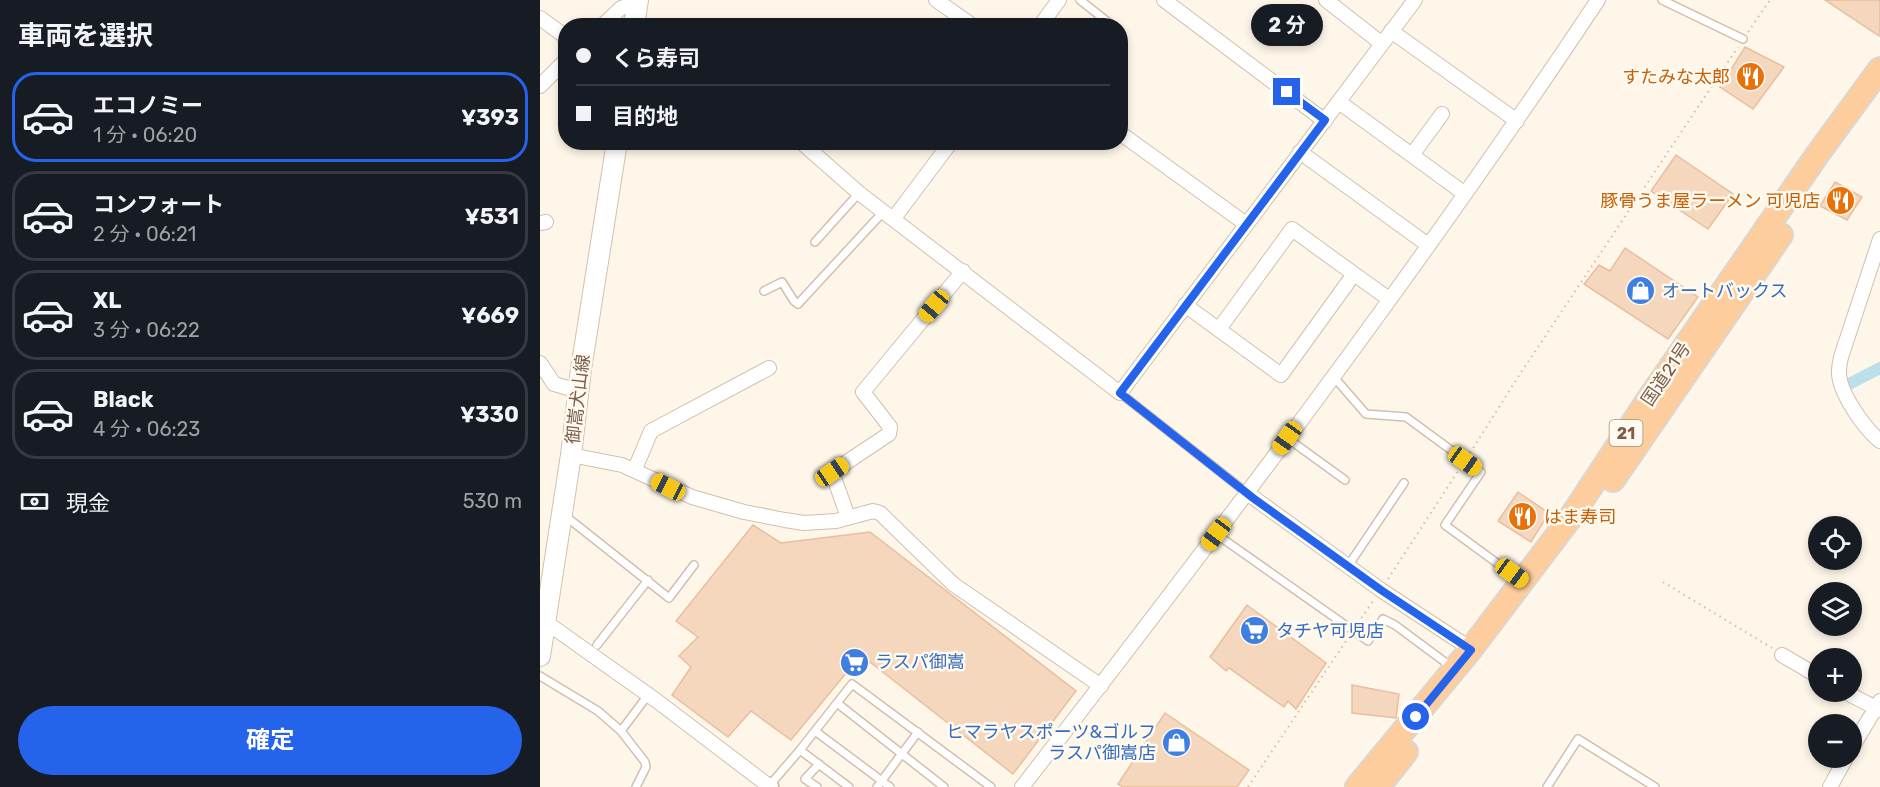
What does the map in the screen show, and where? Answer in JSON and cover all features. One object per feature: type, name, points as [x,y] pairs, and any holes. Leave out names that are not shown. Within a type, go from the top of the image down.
[{"type":"highway","name":"国道21号","points":[[1357,787],[1471,650],[1571,517],[1654,391],[1817,155],[1880,69]]},
{"type":"highway","name":"国道21号","points":[[1378,787],[1582,525],[1830,163],[1880,94]]},
{"type":"main road","name":"御嵩犬山線","points":[[540,656],[542,620],[562,514],[616,150]]},
{"type":"street","points":[[936,0],[962,18]]},
{"type":"street","points":[[1046,18],[1059,0]]},
{"type":"street","points":[[1164,0],[1325,120]]},
{"type":"street","points":[[1326,0],[1381,43]]},
{"type":"street","points":[[810,150],[859,193],[1120,393],[1415,0]]},
{"type":"street","points":[[1022,787],[1101,686],[1333,376],[1465,194],[1598,0]]},
{"type":"street","points":[[618,18],[632,11]]},
{"type":"street","points":[[540,18],[558,31]]},
{"type":"street","points":[[1391,31],[1516,121]]},
{"type":"street","points":[[540,86],[558,68]]},
{"type":"street","points":[[1339,102],[1465,194]]},
{"type":"street","points":[[1412,155],[1442,114]]},
{"type":"street","points":[[1128,139],[1246,224]]},
{"type":"street","points":[[889,215],[944,150]]},
{"type":"street","points":[[1300,152],[1428,245]]},
{"type":"street","points":[[1219,329],[1292,229],[1389,299]]},
{"type":"street","points":[[1880,239],[1838,372],[1842,388],[1868,432],[1880,441]]},
{"type":"street","points":[[848,518],[832,472],[889,434],[890,427],[863,392],[963,271]]},
{"type":"street","points":[[1185,305],[1281,375],[1354,274]]},
{"type":"street","points":[[540,363],[555,384],[579,392]]},
{"type":"street","points":[[635,469],[651,432],[769,368]]},
{"type":"street","points":[[571,455],[635,469],[684,494],[744,512],[804,522],[836,521],[873,512],[880,513],[953,585],[1101,686]]},
{"type":"street","points":[[1247,493],[1381,590],[1471,650]]},
{"type":"street","points":[[542,620],[770,786]]},
{"type":"street","points":[[1782,655],[1808,670]]},
{"type":"street","points":[[1862,700],[1878,707],[1862,732]]},
{"type":"street","points":[[1830,787],[1840,768]]},
{"type":"lane","points":[[1080,0],[1103,18]]},
{"type":"lane","points":[[1662,0],[1743,39]]},
{"type":"lane","points":[[815,242],[859,193]]},
{"type":"lane","points":[[764,291],[782,282],[798,304],[889,215]]},
{"type":"lane","points":[[1333,376],[1366,414],[1406,417],[1481,472],[1445,525],[1522,581]]},
{"type":"lane","points":[[1120,393],[1247,493]]},
{"type":"lane","points":[[1287,438],[1344,480]]},
{"type":"lane","points":[[1348,566],[1404,483]]},
{"type":"lane","points":[[562,514],[669,598],[694,565]]},
{"type":"lane","points":[[1216,534],[1368,641],[1383,619],[1395,625],[1455,669]]},
{"type":"lane","points":[[597,645],[648,580]]},
{"type":"lane","points":[[540,676],[598,711],[621,731],[645,762],[646,767],[636,787]]},
{"type":"lane","points":[[770,786],[852,684],[992,787]]},
{"type":"lane","points":[[621,731],[648,695]]},
{"type":"lane","points":[[837,703],[944,787]]},
{"type":"lane","points":[[815,731],[879,784],[890,787]]},
{"type":"lane","points":[[879,784],[918,732]]},
{"type":"lane","points":[[1548,787],[1578,739],[1655,787]]},
{"type":"lane","points":[[800,750],[849,787]]},
{"type":"lane","points":[[817,787],[806,779],[819,764]]},
{"type":"path","points":[[1248,787],[1381,590],[1518,376],[1770,0]]},
{"type":"path","points":[[1664,582],[1782,655]]},
{"type":"building","points":[[1825,0],[1880,0],[1879,36]]},
{"type":"building","name":"すたみな太郎","points":[[1745,47],[1784,67],[1753,109],[1720,87]]},
{"type":"building","points":[[1676,155],[1733,194],[1708,229],[1651,191]]},
{"type":"building","name":"豚骨うま屋ラーメン 可児店","points":[[1835,182],[1862,197],[1847,220],[1820,206]]},
{"type":"building","name":"オートバックス","points":[[1625,248],[1698,297],[1668,339],[1584,284],[1599,265],[1610,271]]},
{"type":"building","name":"はま寿司","points":[[1518,492],[1549,513],[1531,542],[1498,521]]},
{"type":"building","points":[[753,525],[781,543],[870,532],[1076,691],[1013,774],[861,655],[791,740],[751,711],[728,737],[672,695],[691,667],[679,656],[698,637],[676,621]]},
{"type":"building","name":"タチヤ可児店","points":[[1247,605],[1326,663],[1296,709],[1288,701],[1284,707],[1229,668],[1226,671],[1210,657]]},
{"type":"building","points":[[1352,685],[1399,694],[1396,718],[1352,713]]},
{"type":"building","name":"ヒマラヤスポーツ&ゴルフ ラスパ御嵩店","points":[[1165,713],[1249,770],[1237,787],[1123,787],[1118,784]]},
{"type":"waterway","points":[[1849,384],[1880,368]]},
{"type":"place","name":"すたみな太郎","points":[[1751,77]]},
{"type":"place","name":"豚骨うま屋ラーメン 可児店","points":[[1841,201]]},
{"type":"place","name":"オートバックス","points":[[1641,291]]},
{"type":"place","name":"はま寿司","points":[[1523,517]]},
{"type":"place","name":"タチヤ可児店","points":[[1255,631]]},
{"type":"place","name":"ラスパ御嵩","points":[[854,662]]},
{"type":"place","name":"ヒマラヤスポーツ&ゴルフ ラスパ御嵩店","points":[[1177,742]]},
{"type":"route","points":[[1287,92],[1325,120],[1120,393],[1253,498],[1381,590],[1471,650],[1416,717]]}]
